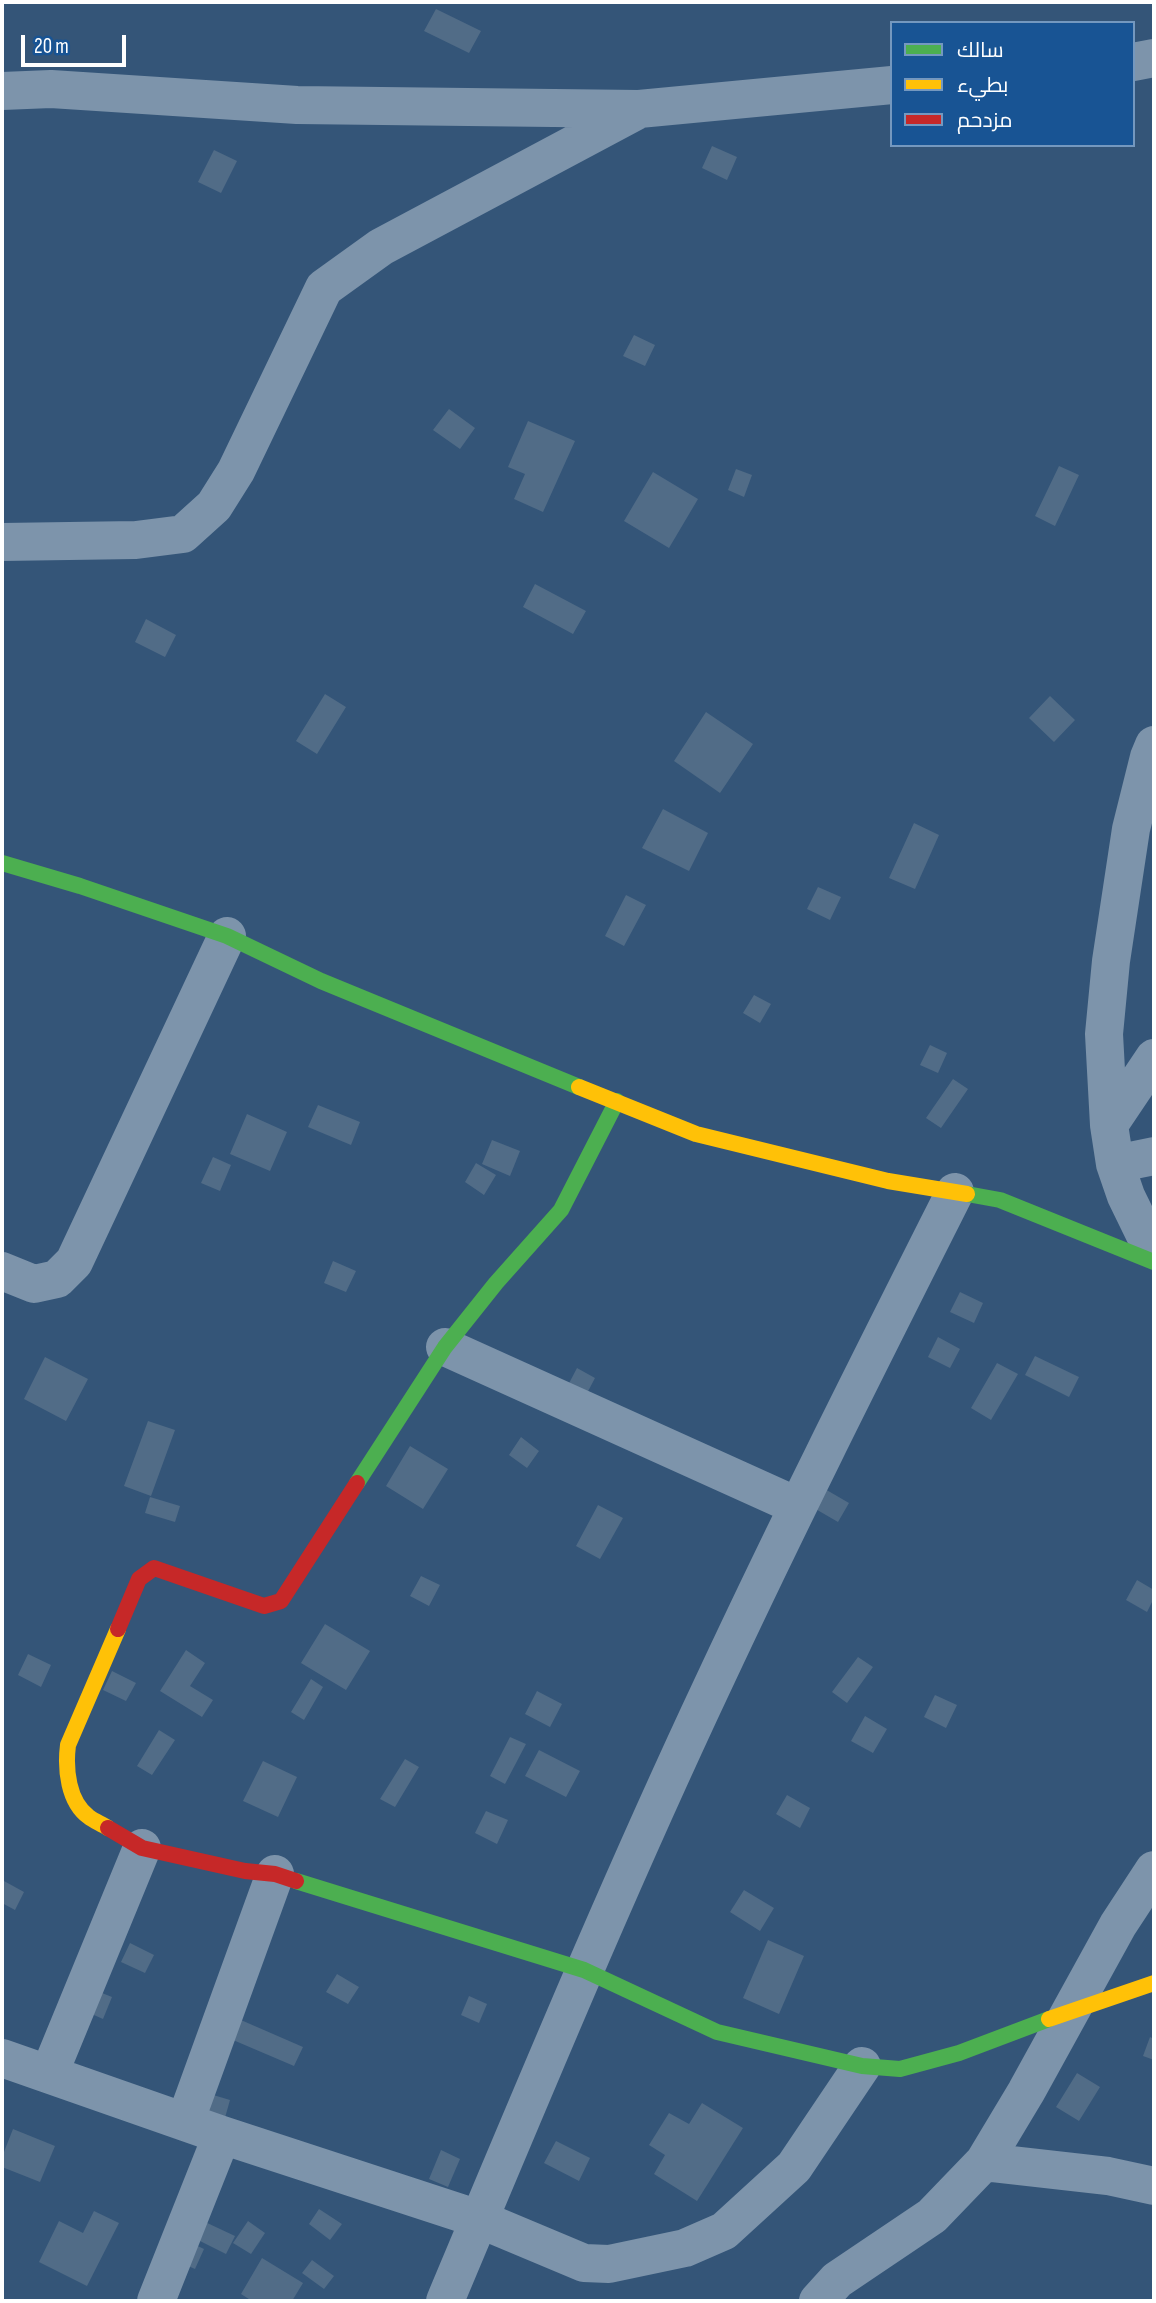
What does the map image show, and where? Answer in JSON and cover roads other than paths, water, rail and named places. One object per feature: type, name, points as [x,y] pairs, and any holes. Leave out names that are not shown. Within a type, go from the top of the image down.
[{"type":"street","points":[[1135,61],[1154,58]]},
{"type":"street","points":[[2,92],[51,89],[297,105],[639,109],[890,85]]},
{"type":"street","points":[[2,542],[136,540],[183,534],[214,506],[236,471],[324,288],[382,247],[639,109]]},
{"type":"street","points":[[1154,746],[1131,829],[1111,961],[1104,1034],[1109,1125],[1115,1164],[1145,1235],[1154,1244]]},
{"type":"street","points":[[2,863],[80,886],[227,936],[371,1002],[696,1134],[888,1181],[1000,1200],[1154,1262]]},
{"type":"street","points":[[2,1271],[34,1284],[57,1279],[74,1262],[227,936]]},
{"type":"street","points":[[1109,1125],[1154,1058]]},
{"type":"street","points":[[617,1101],[561,1210],[496,1283],[445,1347],[281,1601],[264,1606],[154,1568],[139,1579],[68,1745],[66,1761],[69,1782],[77,1804],[87,1816],[142,1848],[245,1871],[275,1874],[583,1970],[717,2032],[862,2066],[900,2069],[959,2053],[1071,2010],[1154,1983]]},
{"type":"street","points":[[1115,1164],[1154,1156]]},
{"type":"street","points":[[444,2301],[583,1970],[712,1685],[797,1506],[955,1192]]},
{"type":"street","points":[[445,1347],[797,1506]]},
{"type":"street","points":[[49,2074],[142,1848]]},
{"type":"street","points":[[818,2301],[837,2280],[932,2216],[984,2162],[1026,2092],[1118,1925],[1154,1870]]},
{"type":"street","points":[[185,2122],[275,1874]]},
{"type":"street","points":[[2,2058],[222,2135],[479,2219],[584,2263],[609,2264],[685,2248],[724,2231],[794,2167],[862,2066]]},
{"type":"street","points":[[156,2301],[222,2135]]},
{"type":"street","points":[[984,2162],[1108,2176],[1154,2186]]}]
